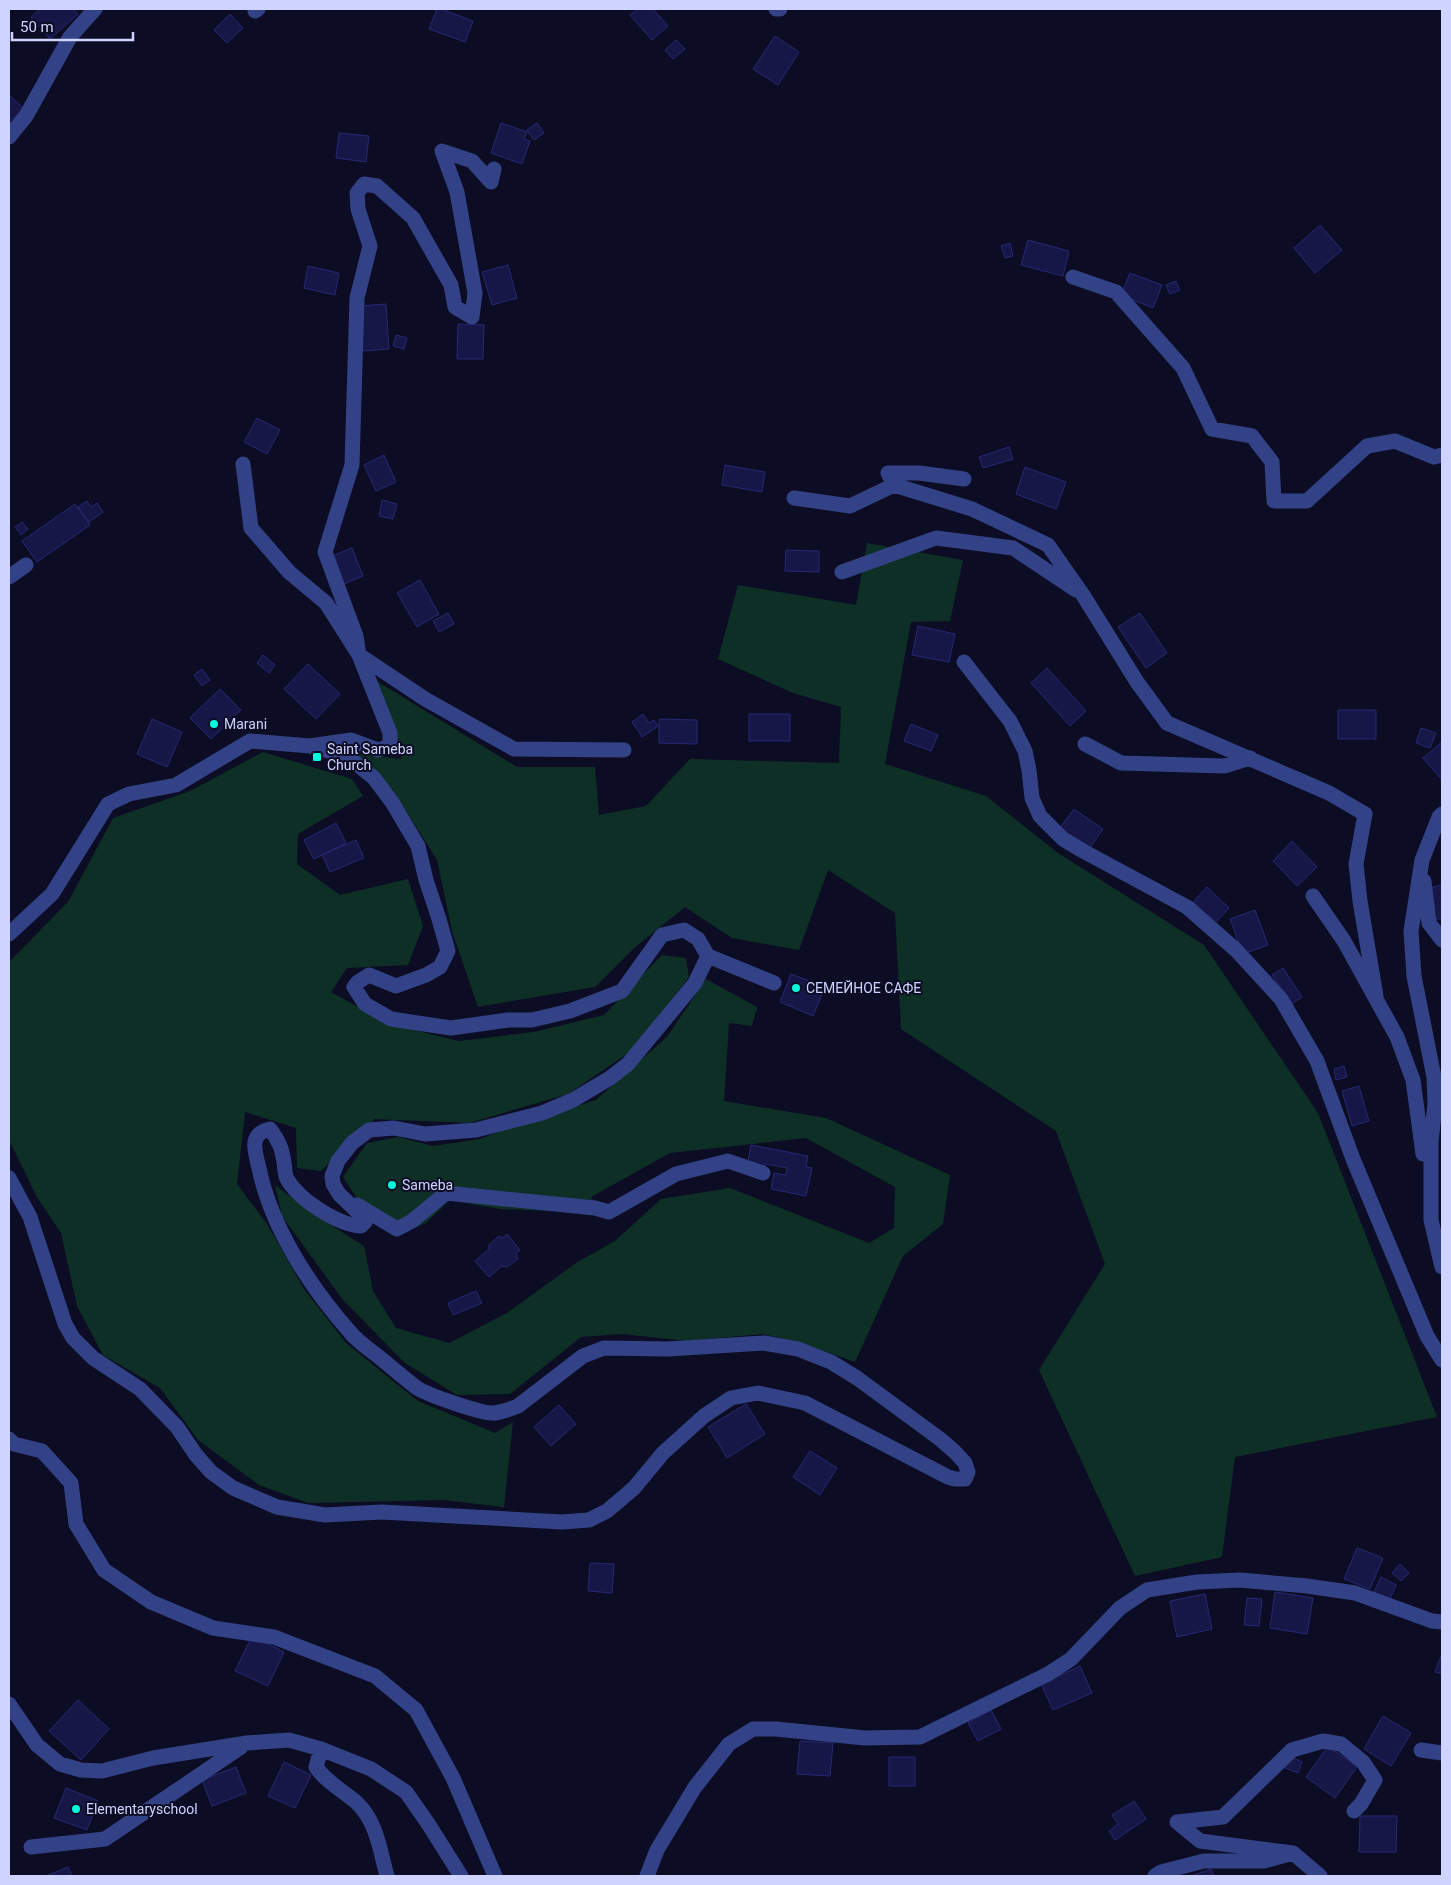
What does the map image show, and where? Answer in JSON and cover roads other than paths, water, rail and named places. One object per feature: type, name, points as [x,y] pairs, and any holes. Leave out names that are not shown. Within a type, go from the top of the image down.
[{"type":"street","points":[[9,137],[26,116],[70,37],[95,9]]},
{"type":"street","points":[[494,169],[491,182],[472,161],[442,151],[457,192],[475,293],[472,317],[455,307],[451,285],[413,218],[377,186],[364,184],[357,193],[358,208],[370,246],[357,298],[352,465],[324,552],[356,636],[359,655],[425,699],[514,749],[624,750]]},
{"type":"street","points":[[1073,277],[1116,292],[1183,368],[1212,429],[1252,436],[1272,462],[1274,501],[1307,502],[1367,446],[1395,441],[1434,457],[1442,455]]},
{"type":"street","points":[[243,464],[251,528],[289,572],[326,603],[359,655],[390,733],[390,746],[378,750],[350,740],[310,746]]},
{"type":"street","points":[[894,485],[888,473],[919,472],[964,479]]},
{"type":"street","points":[[794,498],[850,506],[894,485],[972,509],[1048,545],[1083,595],[1137,682],[1167,723],[1329,793],[1365,814],[1356,864],[1360,901],[1376,996]]},
{"type":"street","points":[[842,572],[936,538],[1013,548],[1083,595]]},
{"type":"street","points":[[9,577],[26,565]]},
{"type":"street","points":[[964,662],[1010,721],[1025,751],[1032,798],[1040,816],[1063,838],[1083,851],[1187,907],[1236,950],[1281,999],[1317,1061],[1354,1159],[1423,1327],[1442,1360]]},
{"type":"street","points":[[9,934],[52,894],[108,804],[129,794],[176,785],[250,741],[310,746],[347,756],[374,778],[392,802],[418,846],[426,880],[440,919],[448,951],[440,967],[426,975],[396,986],[368,976],[358,982],[354,987],[364,1004],[390,1019],[451,1028],[508,1020],[532,1020],[570,1011],[622,991],[662,935],[684,930],[698,939],[708,956],[774,983]]},
{"type":"street","points":[[1085,744],[1121,763],[1224,766],[1250,758]]},
{"type":"street","points":[[1431,1220],[1431,1143],[1435,1103],[1434,1077],[1414,976],[1411,931],[1422,860],[1439,817],[1442,814]]},
{"type":"street","points":[[1422,860],[1429,922],[1442,940]]},
{"type":"street","points":[[1313,896],[1344,942],[1376,996],[1397,1037],[1413,1080],[1431,1220],[1442,1267]]},
{"type":"street","points":[[9,1178],[30,1217],[65,1324],[74,1338],[93,1358],[140,1389],[177,1427],[196,1455],[211,1472],[233,1488],[277,1507],[325,1514],[382,1512],[562,1522],[589,1520],[607,1511],[634,1488],[663,1453],[704,1416],[731,1398],[758,1393],[804,1403],[948,1477],[965,1479],[968,1472],[965,1463],[956,1452],[857,1378],[831,1362],[798,1349],[764,1343],[668,1349],[604,1348],[583,1356],[518,1406],[507,1410],[491,1413],[451,1402],[419,1389],[351,1334],[294,1256],[275,1222],[264,1191],[254,1146],[257,1136],[261,1131],[270,1129],[276,1137],[283,1154],[286,1178],[306,1201],[336,1218],[357,1226],[364,1225],[364,1218],[339,1194],[332,1176],[338,1160],[352,1143],[369,1130],[394,1128],[425,1134],[476,1130],[542,1113],[573,1100],[610,1078],[628,1064],[694,984],[708,956]]},
{"type":"street","points":[[339,1194],[397,1229],[412,1221],[446,1193],[595,1208],[609,1212],[676,1174],[728,1162],[763,1173]]},
{"type":"street","points":[[9,1440],[14,1444],[42,1451],[71,1484],[76,1524],[104,1570],[151,1602],[213,1628],[274,1637],[375,1676],[416,1710],[453,1778],[495,1876]]},
{"type":"street","points":[[647,1876],[657,1850],[695,1788],[729,1744],[753,1729],[776,1728],[865,1738],[920,1737],[1048,1674],[1071,1659],[1120,1608],[1147,1590],[1197,1582],[1240,1580],[1307,1586],[1355,1593],[1432,1621],[1442,1622]]},
{"type":"street","points":[[9,1704],[37,1746],[60,1764],[81,1770],[102,1771],[153,1758],[247,1743],[289,1740],[371,1769],[406,1792],[430,1825],[461,1876]]},
{"type":"street","points":[[1320,1876],[1293,1854],[1200,1841],[1177,1822],[1223,1817],[1292,1750],[1323,1741],[1340,1744],[1363,1762],[1375,1780],[1361,1804],[1354,1810]]},
{"type":"street","points":[[31,1848],[105,1839],[247,1743]]},
{"type":"street","points":[[321,1750],[316,1767],[322,1777],[357,1803],[372,1821],[387,1876]]},
{"type":"street","points":[[1421,1750],[1442,1754]]},
{"type":"street","points":[[446,1851],[449,1876]]},
{"type":"street","points":[[1155,1876],[1161,1872],[1204,1861],[1264,1861],[1293,1854]]},
{"type":"place","name":"Marani","points":[[214,724]]},
{"type":"place","name":"Saint Sameba Church","points":[[317,757]]},
{"type":"place","name":"СЕМЕЙНОЕ САФЕ","points":[[796,988]]},
{"type":"place","name":"Sameba","points":[[392,1185]]},
{"type":"place","name":"Elementaryschool","points":[[76,1809]]}]
